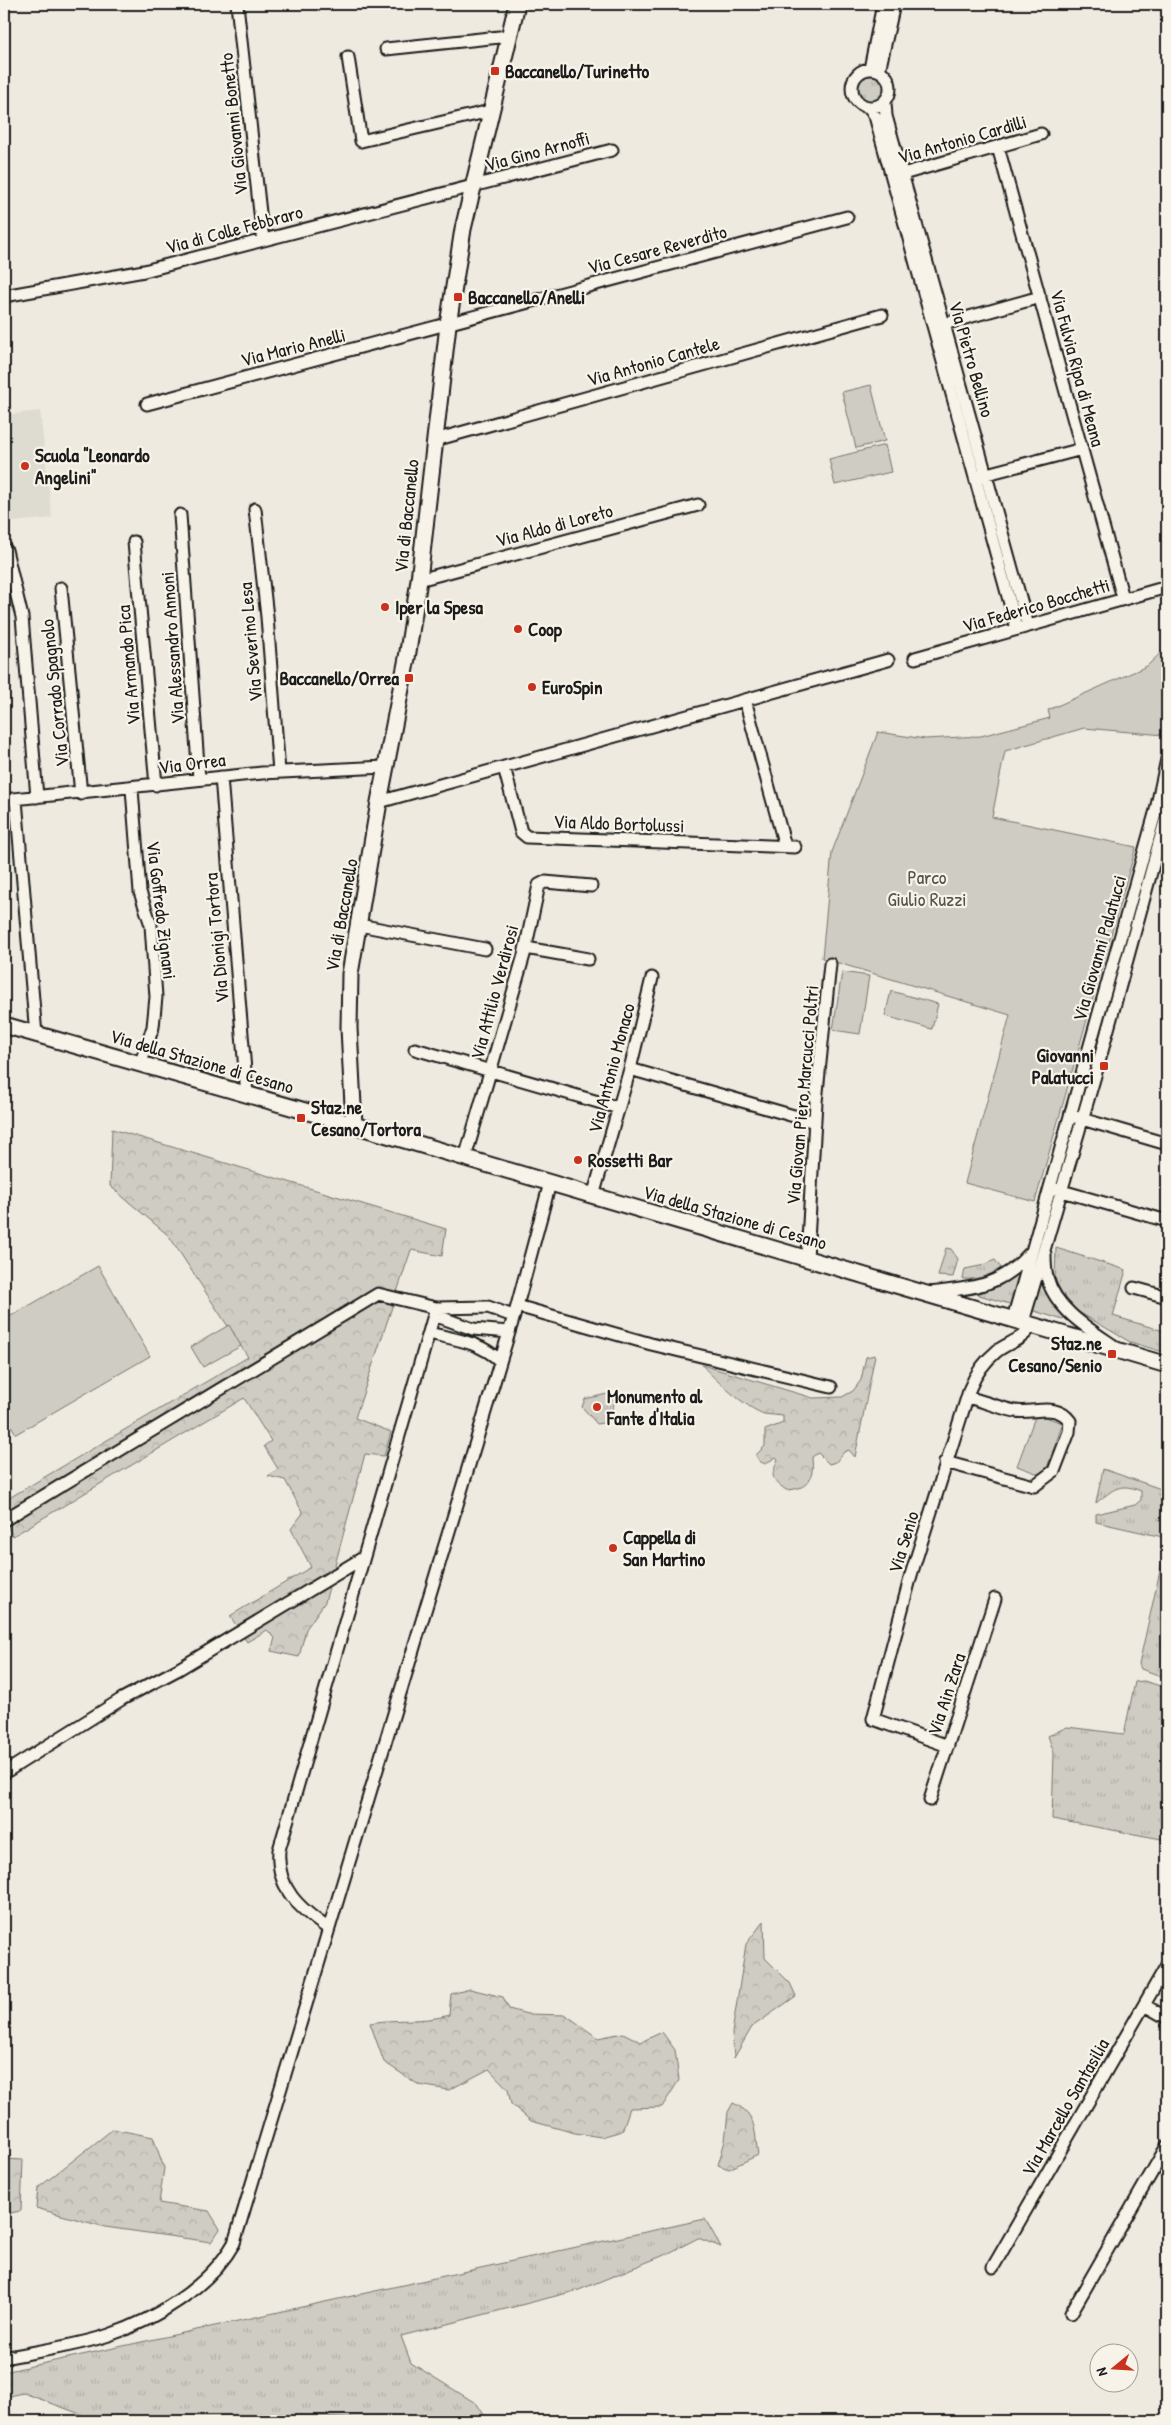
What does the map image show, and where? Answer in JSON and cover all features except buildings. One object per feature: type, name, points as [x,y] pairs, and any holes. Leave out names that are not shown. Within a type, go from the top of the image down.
[{"type":"street","name":"Via Giovanni Bonetto","points":[[237,4],[263,240]]},
{"type":"street","name":"Via di Baccanello","points":[[354,1125],[348,996],[378,802],[407,658],[419,580],[448,325],[471,187],[517,4]]},
{"type":"street","points":[[875,70],[883,4]]},
{"type":"street","points":[[875,70],[894,4]]},
{"type":"street","points":[[386,49],[509,36]]},
{"type":"street","points":[[348,56],[361,141],[490,111]]},
{"type":"street","points":[[875,70],[887,77],[890,84],[890,92],[885,102],[875,107],[858,103],[854,98],[852,86],[857,75],[875,70]]},
{"type":"street","name":"Via Pietro Bellino","points":[[885,102],[897,176]]},
{"type":"street","name":"Via Pietro Bellino","points":[[869,107],[875,116],[897,176],[1022,627]]},
{"type":"street","name":"Via Antonio Cardilli","points":[[897,176],[1041,134]]},
{"type":"street","name":"Via Fulvia Ripa di Meana","points":[[998,147],[1123,598]]},
{"type":"street","name":"Via Gino Arnoffi","points":[[471,187],[612,150]]},
{"type":"street","name":"Via di Colle Febbraro","points":[[4,296],[144,271],[430,195],[471,187]]},
{"type":"street","name":"Via Cesare Reverdito","points":[[448,325],[604,281],[846,217]]},
{"type":"street","points":[[938,326],[1040,297]]},
{"type":"street","name":"Via Antonio Cantele","points":[[435,440],[882,316]]},
{"type":"street","name":"Via Mario Anelli","points":[[147,404],[448,325]]},
{"type":"street","points":[[980,476],[1082,449]]},
{"type":"street","name":"Via Aldo di Loreto","points":[[419,580],[698,505]]},
{"type":"street","name":"Via Severino Lesa","points":[[255,509],[267,617],[279,772]]},
{"type":"street","name":"Via Alessandro Annoni","points":[[180,515],[199,779]]},
{"type":"street","name":"Via Armando Pica","points":[[134,542],[156,785]]},
{"type":"street","points":[[6,550],[22,617],[37,797]]},
{"type":"street","name":"Via Federico Bocchetti","points":[[915,658],[1167,587]]},
{"type":"street","name":"Via Corrado Spagnolo","points":[[61,588],[81,794]]},
{"type":"street","points":[[378,802],[888,660]]},
{"type":"street","name":"Via Aldo Bortolussi","points":[[504,767],[521,832],[527,837],[790,846],[745,700]]},
{"type":"street","name":"Via Giovanni Palatucci","points":[[1022,1322],[1032,1250],[1156,810],[1167,759]]},
{"type":"street","name":"Via Orrea","points":[[4,800],[81,794],[221,777],[385,767]]},
{"type":"street","name":"Via Dionigi Tortora","points":[[221,777],[247,1095]]},
{"type":"street","name":"Via Goffredo Zignani","points":[[132,788],[140,892],[151,925],[156,997],[153,1027],[140,1065]]},
{"type":"street","points":[[16,800],[36,1035]]},
{"type":"street","name":"Via Giovanni Palatucci","points":[[1022,1322],[1105,1043],[1167,814]]},
{"type":"street","name":"Via Attilio Verdirosi","points":[[465,1158],[526,948],[540,883],[591,886]]},
{"type":"street","points":[[359,926],[486,949]]},
{"type":"street","points":[[526,948],[588,959]]},
{"type":"street","name":"Via Giovan Piero Marcucci Poltri","points":[[807,1258],[815,1122],[830,964]]},
{"type":"street","name":"Via Antonio Monaco","points":[[594,1196],[630,1069],[652,978]]},
{"type":"street","name":"Via della Stazione di Cesano","points":[[4,1025],[354,1125],[1167,1365]]},
{"type":"street","points":[[415,1049],[619,1108]]},
{"type":"street","points":[[630,1069],[815,1122]]},
{"type":"street","points":[[1069,1115],[1167,1144]]},
{"type":"street","points":[[4,2358],[101,2337],[120,2331],[179,2299],[200,2284],[221,2263],[238,2232],[509,1332],[550,1183]]},
{"type":"street","points":[[1049,1187],[1167,1221]]},
{"type":"street","points":[[1044,1247],[1047,1278],[1060,1302],[1075,1318],[1121,1351]]},
{"type":"street","points":[[924,1293],[965,1289],[994,1282],[1016,1267],[1032,1250]]},
{"type":"street","points":[[1134,1288],[1167,1297]]},
{"type":"street","points":[[4,1520],[378,1294],[435,1312],[474,1329],[509,1332]]},
{"type":"street","points":[[435,1312],[488,1307],[515,1311],[831,1387]]},
{"type":"street","points":[[330,1929],[304,1911],[289,1894],[280,1875],[279,1850],[435,1312]]},
{"type":"street","name":"Via Senio","points":[[948,1746],[873,1719],[911,1575],[974,1377],[998,1350],[1024,1335],[1022,1322]]},
{"type":"street","points":[[429,1333],[476,1345],[492,1353],[500,1361]]},
{"type":"street","points":[[946,1462],[1034,1486],[1054,1471],[1069,1432],[1070,1421],[1066,1415],[1054,1410],[1017,1411],[967,1397]]},
{"type":"street","points":[[4,1774],[122,1699],[177,1670],[363,1558]]},
{"type":"street","name":"Via Ain Zara","points":[[930,1800],[995,1599]]},
{"type":"street","name":"Via Marcello Santasilia","points":[[993,2267],[1167,1965]]},
{"type":"street","points":[[1144,2005],[1167,2018]]},
{"type":"street","points":[[1071,2313],[1167,2146]]},
{"type":"shaded area","name":"Scuola \"Leonardo Angelini\"","points":[[40,411],[52,518],[4,523],[4,415]]},
{"type":"green space","points":[[871,74],[881,78],[885,88],[881,98],[871,102],[861,98],[857,88],[861,78]]},
{"type":"green space","points":[[871,385],[885,441],[856,448],[842,392]]},
{"type":"green space","points":[[885,445],[891,472],[835,485],[829,459]]},
{"type":"green space","name":"Parco Giulio Ruzzi","points":[[1167,647],[1167,714],[1164,735],[1084,728],[1005,751],[992,817],[1136,847],[1035,1202],[965,1183],[1010,1015],[822,958],[832,852],[878,732],[925,739],[981,736],[1050,718],[1048,710],[1147,666]]},
{"type":"green space","points":[[842,972],[869,976],[860,1034],[833,1030]]},
{"type":"green space","points":[[891,991],[938,1004],[932,1029],[885,1016]]},
{"type":"green space","points":[[112,1129],[446,1229],[442,1256],[411,1250],[355,1418],[391,1432],[384,1456],[365,1454],[325,1602],[306,1629],[299,1657],[271,1651],[275,1638],[267,1630],[247,1642],[230,1616],[311,1567],[291,1529],[303,1513],[285,1480],[268,1476],[278,1469],[264,1446],[271,1441],[244,1398],[13,1536],[4,1520],[4,1501],[248,1357],[169,1236],[110,1186]]},
{"type":"green space","points":[[946,1248],[951,1249],[958,1259],[953,1277],[938,1276]]},
{"type":"green space","points":[[1056,1248],[1126,1270],[1113,1316],[1167,1332],[1167,1353],[1130,1342],[1077,1311],[1067,1302],[1055,1280]]},
{"type":"green space","points":[[995,1260],[1001,1268],[978,1278],[963,1279],[965,1269]]},
{"type":"green space","points":[[98,1266],[150,1356],[16,1434],[4,1413],[4,1320]]},
{"type":"green space","points":[[1021,1271],[1013,1305],[979,1295],[979,1293],[1000,1286]]},
{"type":"green space","points":[[1042,1277],[1051,1299],[1065,1316],[1063,1320],[1031,1310]]},
{"type":"green space","points":[[229,1325],[241,1346],[203,1367],[191,1347]]},
{"type":"green space","points":[[875,1355],[855,1457],[849,1450],[844,1452],[836,1462],[829,1464],[818,1453],[812,1457],[811,1477],[805,1485],[800,1488],[786,1490],[773,1477],[778,1459],[776,1457],[765,1464],[759,1461],[756,1455],[765,1446],[765,1430],[783,1423],[783,1416],[764,1414],[748,1406],[714,1378],[702,1365],[813,1398],[842,1397],[853,1391],[861,1380],[866,1357]]},
{"type":"green space","points":[[607,1394],[615,1401],[608,1422],[597,1424],[582,1407],[585,1399]]},
{"type":"green space","points":[[1036,1414],[1063,1423],[1044,1476],[1017,1466]]},
{"type":"green space","points":[[1103,1469],[1167,1491],[1167,1538],[1096,1522],[1096,1514],[1135,1505],[1141,1500],[1141,1491],[1122,1487],[1112,1491],[1096,1503]]},
{"type":"green space","points":[[1167,1540],[1167,1678],[1141,1669],[1139,1664]]},
{"type":"green space","points":[[1144,1681],[1167,1688],[1167,1840],[1052,1819],[1054,1753],[1048,1736],[1067,1727],[1124,1734],[1135,1682]]},
{"type":"green space","points":[[764,1921],[765,1958],[790,1983],[796,1996],[752,2027],[734,2058],[732,2033],[746,1944]]},
{"type":"green space","points":[[470,1989],[503,1997],[509,2009],[527,2014],[566,2015],[598,2038],[623,2033],[641,2042],[662,2032],[675,2050],[679,2080],[662,2107],[630,2108],[622,2131],[601,2137],[575,2133],[531,2121],[511,2104],[508,2089],[489,2069],[449,2090],[419,2085],[384,2062],[370,2023],[429,2019],[449,2015],[451,1994]]},
{"type":"green space","points":[[733,2103],[741,2107],[751,2118],[755,2131],[758,2155],[729,2169],[718,2165],[725,2141],[728,2112]]},
{"type":"green space","points":[[113,2129],[153,2137],[164,2168],[159,2203],[209,2211],[220,2229],[211,2242],[105,2227],[36,2208],[38,2188]]},
{"type":"green space","points":[[4,2159],[23,2160],[21,2211],[4,2214]]},
{"type":"green space","points":[[705,2219],[721,2247],[698,2238],[667,2254],[579,2290],[401,2336],[411,2363],[477,2404],[488,2421],[383,2421],[321,2417],[269,2421],[99,2421],[24,2393],[4,2397],[4,2372]]},
{"type":"place","name":"Baccanello/Turinetto","points":[[495,71]]},
{"type":"place","name":"Baccanello/Anelli","points":[[458,297]]},
{"type":"place","name":"Scuola \"Leonardo Angelini\"","points":[[25,466]]},
{"type":"place","name":"Iper la Spesa","points":[[385,607]]},
{"type":"place","name":"Coop","points":[[518,629]]},
{"type":"place","name":"Baccanello/Orrea","points":[[409,678]]},
{"type":"place","name":"EuroSpin","points":[[532,687]]},
{"type":"place","name":"Giovanni Palatucci","points":[[1104,1066]]},
{"type":"place","name":"Staz.ne Cesano/Tortora","points":[[301,1118]]},
{"type":"place","name":"Rossetti Bar","points":[[578,1160]]},
{"type":"place","name":"Staz.ne Cesano/Senio","points":[[1112,1354]]},
{"type":"place","name":"Monumento al Fante d'Italia","points":[[597,1407]]},
{"type":"place","name":"Cappella di San Martino","points":[[613,1548]]}]
